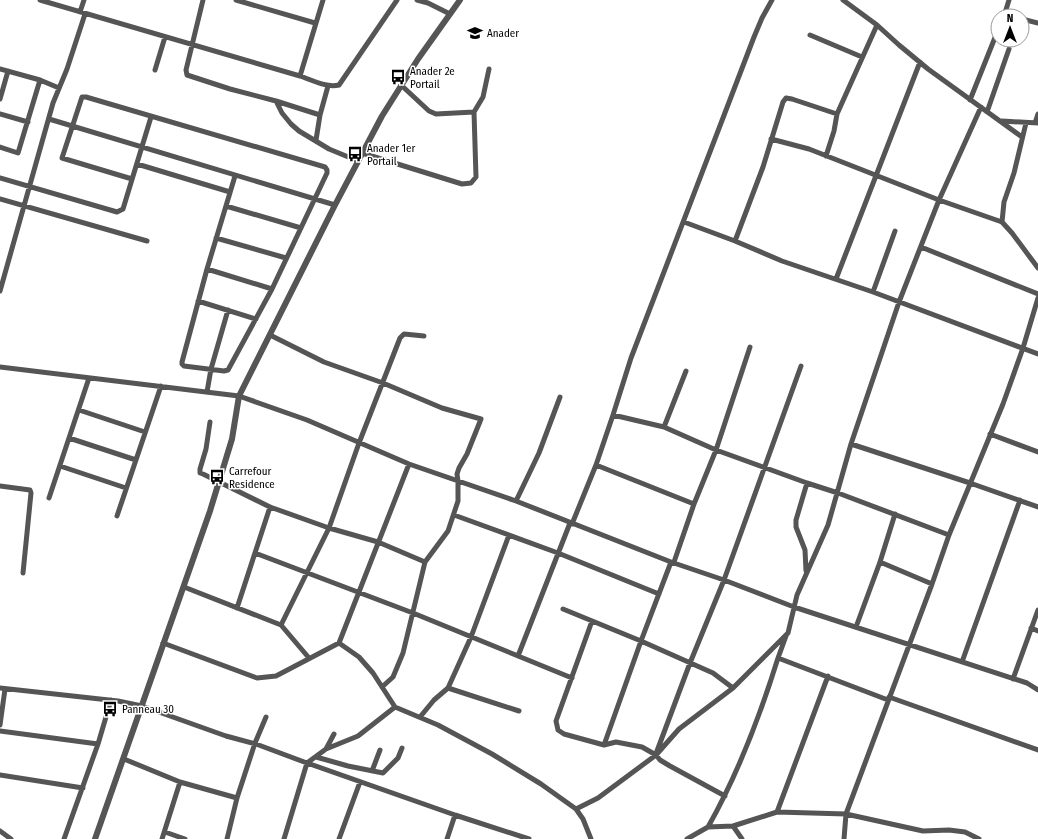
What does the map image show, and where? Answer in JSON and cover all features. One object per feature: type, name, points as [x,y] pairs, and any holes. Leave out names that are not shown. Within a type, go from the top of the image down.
[{"type":"street","points":[[40,0],[300,76],[328,86],[339,85],[397,0]]},
{"type":"street","points":[[0,291],[49,120],[82,13],[84,0]]},
{"type":"street","points":[[202,0],[186,75],[320,115]]},
{"type":"street","points":[[236,0],[316,23]]},
{"type":"street","points":[[300,76],[323,0]]},
{"type":"street","points":[[417,0],[428,3],[450,14]]},
{"type":"street","points":[[95,839],[220,482],[232,439],[239,396],[335,205],[382,116],[418,59],[460,0]]},
{"type":"street","points":[[518,656],[558,554],[596,465],[631,358],[754,36],[772,0]]},
{"type":"street","points":[[843,0],[877,25],[920,62],[1022,137]]},
{"type":"street","points":[[826,156],[834,131],[837,114],[877,25]]},
{"type":"street","points":[[810,35],[862,58]]},
{"type":"street","points":[[155,70],[165,37]]},
{"type":"street","points":[[970,100],[991,48]]},
{"type":"street","points":[[987,112],[1009,49]]},
{"type":"street","points":[[836,279],[920,62]]},
{"type":"street","points":[[0,69],[40,80],[60,88]]},
{"type":"street","points":[[362,153],[462,184],[471,183],[476,177],[474,112],[483,97],[489,69]]},
{"type":"street","points":[[0,98],[8,71]]},
{"type":"street","points":[[0,147],[18,153],[40,80]]},
{"type":"street","points":[[401,85],[429,111],[436,114],[474,112]]},
{"type":"street","points":[[316,140],[320,115],[328,86]]},
{"type":"street","points":[[132,179],[62,158],[82,97],[84,96],[151,117],[325,167],[327,170],[316,199],[272,289],[228,370],[224,371],[184,366],[182,364],[207,269],[235,176]]},
{"type":"street","points":[[735,241],[763,167],[783,102],[786,98],[837,114]]},
{"type":"street","points":[[276,101],[290,124],[299,131],[329,149],[358,160]]},
{"type":"street","points":[[708,827],[725,796],[765,700],[778,658],[788,633],[794,607],[806,572],[828,525],[851,444],[899,302],[939,200],[980,107]]},
{"type":"street","points":[[0,114],[28,122]]},
{"type":"street","points":[[1001,121],[1037,123],[1038,114]]},
{"type":"street","points":[[0,178],[117,212],[123,210],[151,117]]},
{"type":"street","points":[[49,120],[335,205]]},
{"type":"street","points":[[1002,222],[1004,202],[1014,173],[1026,123]]},
{"type":"street","points":[[771,139],[789,142],[939,200],[1002,222],[1038,268]]},
{"type":"street","points":[[137,164],[230,192]]},
{"type":"street","points":[[0,199],[147,241]]},
{"type":"street","points":[[226,206],[301,228]]},
{"type":"street","points":[[684,222],[735,241],[782,261],[873,292],[1038,354]]},
{"type":"street","points":[[873,292],[895,231]]},
{"type":"street","points":[[216,238],[286,258]]},
{"type":"street","points":[[921,247],[1038,294]]},
{"type":"street","points":[[207,269],[272,289]]},
{"type":"street","points":[[844,839],[846,814],[949,535],[1023,348],[1038,298]]},
{"type":"street","points":[[198,301],[256,319]]},
{"type":"street","points":[[207,392],[211,369],[228,310]]},
{"type":"street","points":[[281,625],[329,528],[359,443],[400,338],[404,334],[424,336]]},
{"type":"street","points":[[270,335],[324,362],[382,383],[442,408],[481,419],[467,454],[458,468],[458,502],[448,531],[425,562],[403,653],[393,677],[382,686]]},
{"type":"street","points":[[604,745],[641,641],[716,450],[750,347]]},
{"type":"street","points":[[656,755],[690,663],[724,580],[801,366]]},
{"type":"street","points":[[0,367],[239,396],[307,420],[409,464],[516,502],[794,607],[1027,683],[1038,690]]},
{"type":"street","points":[[664,427],[686,371]]},
{"type":"street","points":[[49,498],[89,378]]},
{"type":"street","points":[[117,516],[161,386]]},
{"type":"street","points":[[516,502],[539,453],[560,397]]},
{"type":"street","points":[[79,410],[146,432]]},
{"type":"street","points":[[613,415],[664,427],[716,450],[807,483],[838,492],[949,535]]},
{"type":"street","points":[[210,422],[206,449],[200,473],[270,507],[329,528],[378,542],[425,562]]},
{"type":"street","points":[[990,434],[1038,452]]},
{"type":"street","points":[[69,438],[136,460]]},
{"type":"street","points":[[851,444],[1038,507]]},
{"type":"street","points":[[163,643],[257,678],[276,676],[339,643],[409,464]]},
{"type":"street","points":[[596,465],[694,504]]},
{"type":"street","points":[[60,466],[126,488]]},
{"type":"street","points":[[806,572],[805,550],[796,527],[796,520],[807,483]]},
{"type":"street","points":[[0,486],[30,490],[31,493],[24,574]]},
{"type":"street","points":[[962,662],[1020,500]]},
{"type":"street","points":[[237,608],[270,507]]},
{"type":"street","points":[[856,627],[880,562],[895,514]]},
{"type":"street","points":[[454,515],[659,594]]},
{"type":"street","points":[[420,717],[434,700],[448,688],[471,637],[509,535]]},
{"type":"street","points":[[255,554],[413,613],[572,678]]},
{"type":"street","points":[[880,562],[932,584]]},
{"type":"street","points":[[184,587],[281,625],[309,658]]},
{"type":"street","points":[[563,609],[713,673],[733,688]]},
{"type":"street","points":[[1013,679],[1038,610]]},
{"type":"street","points":[[592,621],[556,721],[558,730],[564,734],[604,745],[616,742],[642,747],[656,755],[660,760],[670,766],[725,796]]},
{"type":"street","points":[[1031,628],[1038,631]]},
{"type":"street","points":[[576,809],[598,798],[656,755],[679,729],[733,688],[788,633]]},
{"type":"street","points":[[339,643],[359,657],[374,673],[395,707],[438,725],[492,754],[541,784],[576,809],[583,819],[591,839]]},
{"type":"street","points":[[778,658],[1038,750]]},
{"type":"street","points":[[777,812],[828,676]]},
{"type":"street","points":[[448,688],[519,712]]},
{"type":"street","points":[[0,725],[3,689],[111,700],[142,706],[226,736],[255,743],[360,782],[522,838],[529,839]]},
{"type":"street","points":[[64,839],[98,744],[111,700]]},
{"type":"street","points":[[284,839],[307,763],[326,749],[358,736],[395,707]]},
{"type":"street","points":[[227,839],[237,798],[255,743],[266,717]]},
{"type":"street","points":[[0,731],[98,744]]},
{"type":"street","points":[[326,749],[334,734]]},
{"type":"street","points":[[316,757],[380,773],[385,772],[398,758],[402,748]]},
{"type":"street","points":[[372,771],[380,750]]},
{"type":"street","points":[[124,759],[180,782],[237,798]]},
{"type":"street","points":[[0,775],[83,788]]},
{"type":"street","points":[[162,839],[180,782]]},
{"type":"street","points":[[339,839],[360,782]]},
{"type":"street","points":[[687,839],[691,835],[708,827],[733,826],[777,812],[846,814],[923,831],[949,830],[966,832],[979,839]]},
{"type":"street","points":[[447,839],[455,815]]},
{"type":"street","points":[[733,826],[742,839]]},
{"type":"street","points":[[0,831],[11,839]]},
{"type":"street","points":[[165,832],[185,839]]},
{"type":"place","name":"Anader","points":[[475,33]]},
{"type":"place","name":"Anader 2e Portail","points":[[398,77]]},
{"type":"place","name":"Anader 1er Portail","points":[[355,154]]},
{"type":"place","name":"Carrefour Residence","points":[[217,477]]},
{"type":"place","name":"Panneau 30","points":[[110,709]]}]
